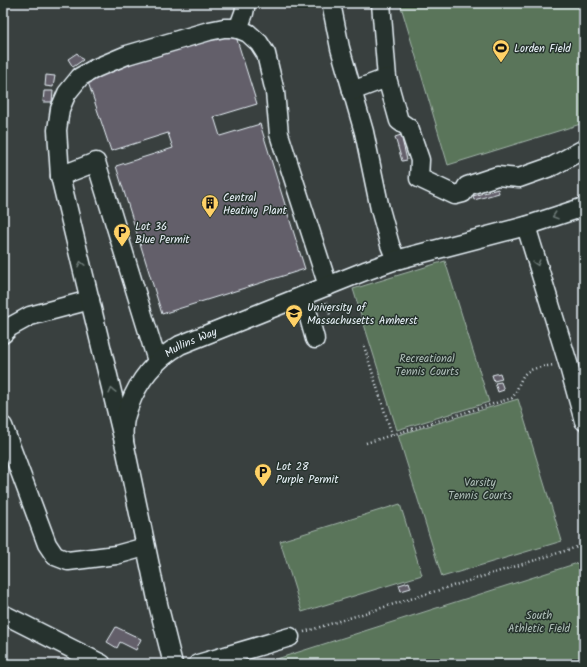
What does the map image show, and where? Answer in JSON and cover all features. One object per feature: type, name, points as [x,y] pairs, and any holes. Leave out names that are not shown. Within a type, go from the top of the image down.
[{"type":"street","points":[[238,29],[246,3]]},
{"type":"street","points":[[331,3],[340,48],[364,132],[380,209],[390,245],[396,260]]},
{"type":"street","points":[[381,3],[387,78],[399,121],[409,128],[420,160],[419,178],[456,195],[463,193],[467,186],[498,176],[519,178],[553,166],[584,148]]},
{"type":"street","points":[[124,442],[60,176],[57,130],[60,109],[67,93],[80,78],[96,68],[134,53],[209,31],[224,28],[238,29],[248,33],[259,43],[266,54],[275,92],[279,134],[324,271],[326,291]]},
{"type":"street","points":[[352,91],[387,78]]},
{"type":"street","points":[[60,176],[96,162],[157,361]]},
{"type":"street","name":"Mullins Way","points":[[173,664],[145,547],[124,442],[126,415],[135,391],[144,376],[157,361],[180,345],[303,296],[326,291],[396,260],[526,226],[584,207]]},
{"type":"street","points":[[526,226],[568,362],[584,421]]},
{"type":"street","points":[[303,296],[315,339]]},
{"type":"street","points":[[3,334],[10,327],[30,316],[90,300]]},
{"type":"street","points":[[3,426],[47,544],[55,556],[68,562],[116,555],[145,547]]},
{"type":"street","points":[[3,614],[102,664]]},
{"type":"street","points":[[198,664],[290,636]]},
{"type":"path","points":[[326,291],[330,315]]},
{"type":"path","points":[[364,346],[392,435]]},
{"type":"path","points":[[366,443],[512,398],[516,393],[523,375],[530,370],[568,362]]},
{"type":"path","points":[[290,636],[584,545]]},
{"type":"green space","name":"Lorden Field","points":[[400,3],[584,3],[584,123],[448,165]]},
{"type":"green space","name":"Recreational Tennis Courts","points":[[445,261],[489,402],[397,430],[353,289]]},
{"type":"green space","name":"Varsity Tennis Courts","points":[[518,399],[562,541],[442,577],[398,435]]},
{"type":"green space","points":[[400,504],[422,575],[302,612],[280,541]]},
{"type":"green space","name":"South Athletic Field","points":[[584,561],[584,664],[261,664]]},
{"type":"building","name":"Central Heating Plant","points":[[234,30],[257,104],[214,117],[220,136],[260,124],[305,269],[162,314],[116,166],[173,148],[168,133],[111,151],[86,76]]},
{"type":"building","points":[[77,53],[83,60],[73,67],[68,59]]},
{"type":"building","points":[[46,75],[55,76],[53,87],[45,86]]},
{"type":"building","points":[[44,91],[53,91],[52,102],[43,102]]},
{"type":"building","points":[[401,135],[407,160],[402,161],[395,137]]},
{"type":"building","points":[[498,189],[499,193],[474,200],[473,196]]},
{"type":"building","points":[[500,373],[502,379],[494,381],[492,375]]},
{"type":"building","points":[[501,382],[504,390],[498,392],[495,383]]},
{"type":"building","points":[[409,582],[411,588],[401,591],[399,585]]},
{"type":"building","points":[[116,627],[141,639],[136,650],[120,642],[117,648],[107,642]]},
{"type":"building","points":[[3,659],[13,664],[3,664]]},
{"type":"place","name":"Lorden Field","points":[[501,63]]},
{"type":"place","name":"Central Heating Plant","points":[[210,218]]},
{"type":"place","name":"Lot 36 Blue Permit","points":[[122,247]]},
{"type":"place","name":"University of Massachusetts Amherst","points":[[294,328]]},
{"type":"place","name":"Lot 28 Purple Permit","points":[[263,487]]}]
